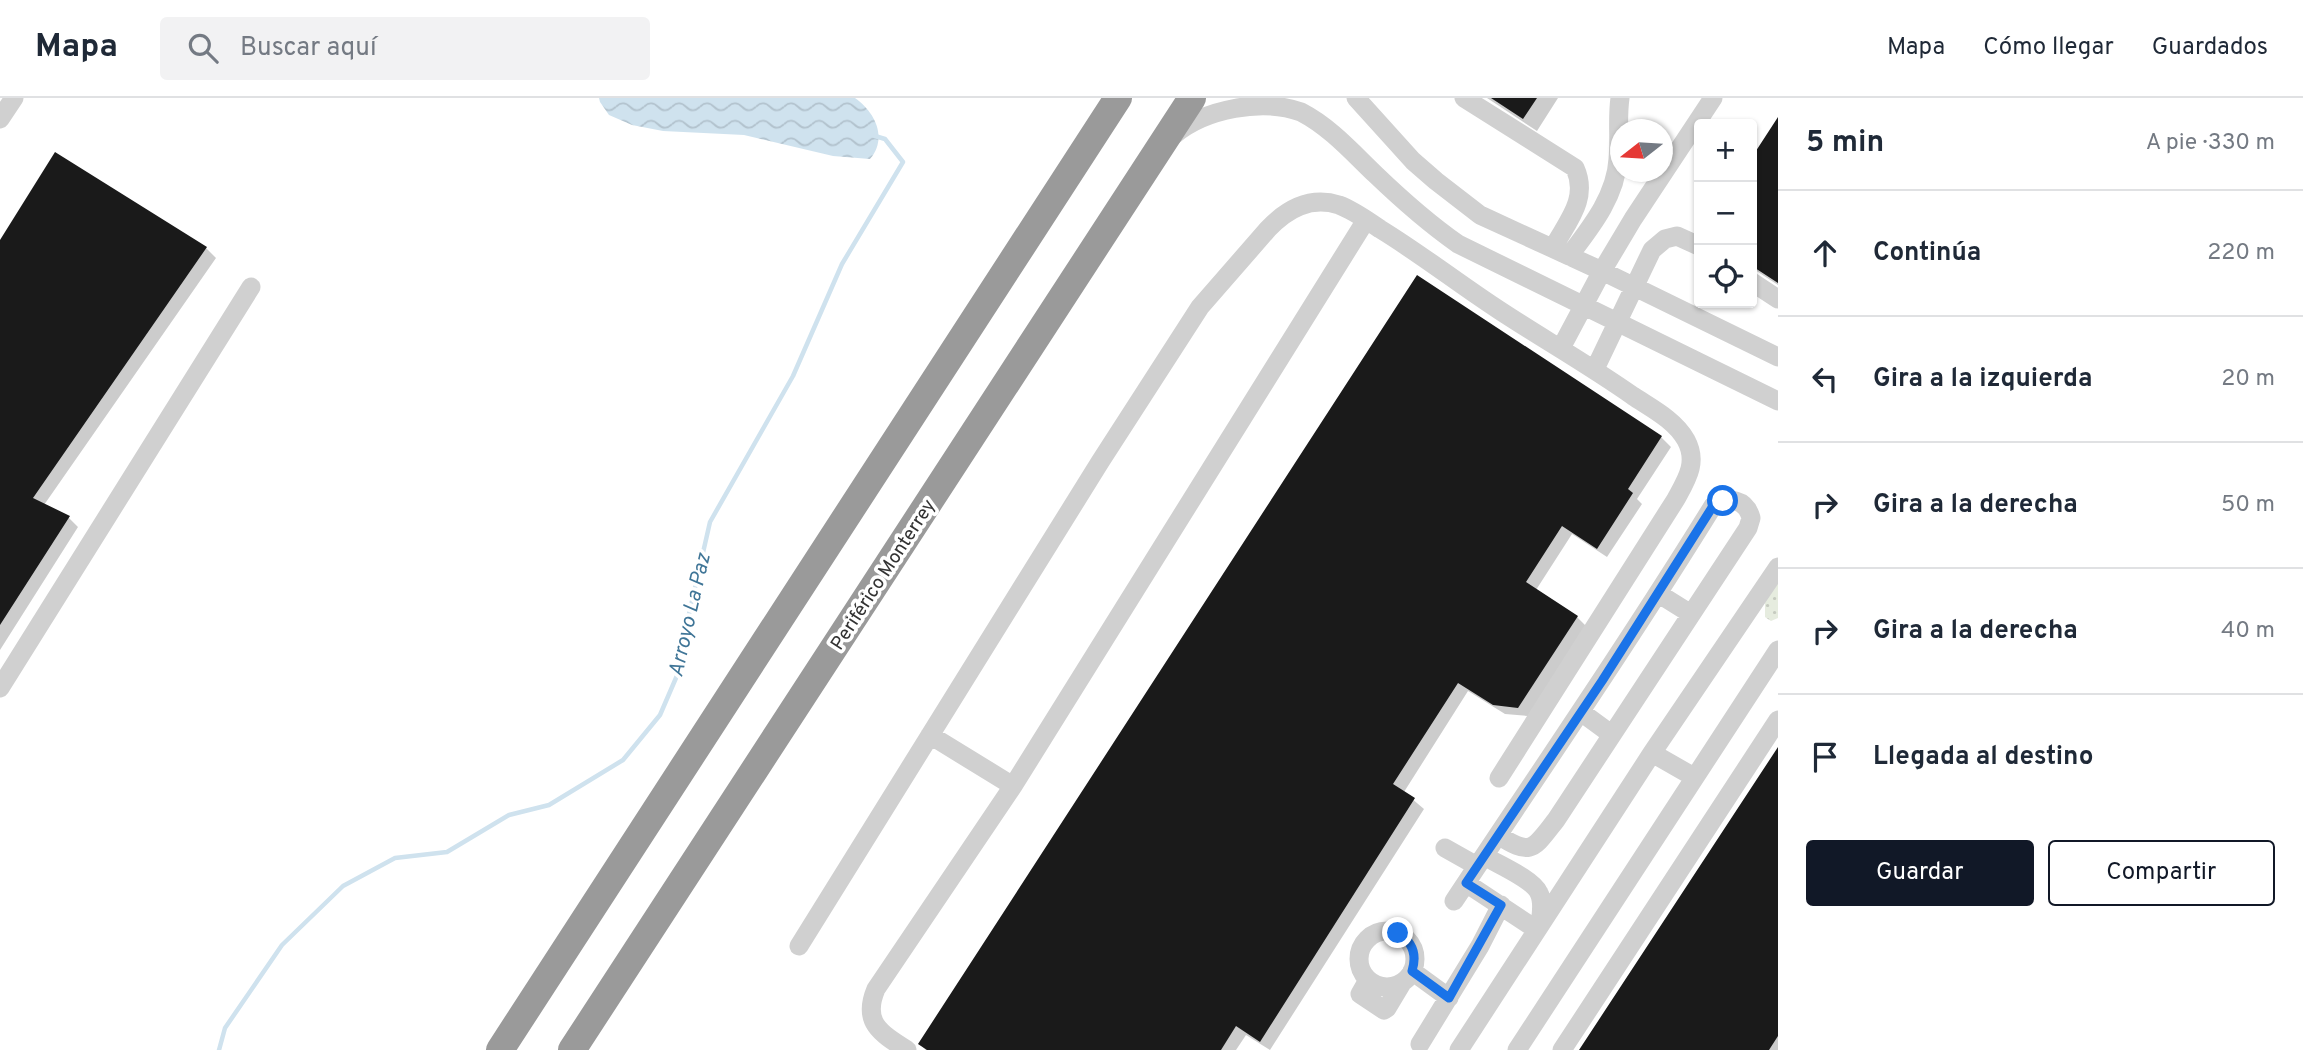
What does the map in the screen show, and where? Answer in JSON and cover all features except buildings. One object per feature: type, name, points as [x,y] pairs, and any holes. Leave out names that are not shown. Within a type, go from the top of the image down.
[{"type":"highway","points":[[499,1050],[1118,98]]},
{"type":"highway","name":"Periférico Monterrey","points":[[572,1050],[1192,98]]},
{"type":"street","points":[[0,120],[14,98]]},
{"type":"street","points":[[1356,98],[1413,160],[1480,215],[1566,244],[1602,271],[1778,357]]},
{"type":"street","points":[[1464,98],[1575,168],[1581,181],[1580,198],[1566,244]]},
{"type":"street","points":[[1566,244],[1604,204],[1616,175],[1620,98]]},
{"type":"street","points":[[1561,348],[1633,219],[1713,98]]},
{"type":"street","points":[[1153,156],[1190,123],[1220,110],[1236,106],[1267,105],[1298,111],[1330,131],[1385,184],[1442,233],[1476,254],[1778,401]]},
{"type":"street","points":[[799,946],[1100,462],[1200,307],[1268,229],[1296,206],[1318,202],[1339,205],[1366,220],[1500,311],[1595,369],[1677,427],[1690,449],[1690,473],[1565,677],[1499,778]]},
{"type":"street","points":[[906,1050],[884,1035],[875,1025],[870,1014],[873,996],[895,957],[1013,786],[1366,220]]},
{"type":"street","points":[[1595,369],[1658,243],[1676,236],[1697,245]]},
{"type":"street","points":[[1757,285],[1778,299]]},
{"type":"street","points":[[0,688],[251,287]]},
{"type":"street","points":[[1454,901],[1480,861],[1581,712],[1713,506],[1728,500],[1736,500],[1744,505],[1749,512],[1750,524],[1540,841],[1524,848],[1517,847],[1498,835]]},
{"type":"street","points":[[1459,1050],[1652,753],[1778,567]]},
{"type":"street","points":[[1658,594],[1691,614]]},
{"type":"street","points":[[1517,1050],[1778,650]]},
{"type":"street","points":[[1581,712],[1611,734]]},
{"type":"street","points":[[1562,1050],[1778,720]]},
{"type":"street","points":[[930,735],[1013,786]]},
{"type":"street","points":[[1652,753],[1694,777]]},
{"type":"street","points":[[1446,848],[1527,881],[1538,890],[1542,908],[1538,928]]},
{"type":"street","points":[[1538,890],[1568,882]]},
{"type":"street","points":[[1466,883],[1538,928]]},
{"type":"street","points":[[1420,1044],[1501,905]]},
{"type":"street","points":[[1383,931],[1398,933],[1409,942],[1415,956],[1407,977],[1388,987],[1380,987],[1368,980],[1359,962],[1361,947],[1370,936],[1383,931]]},
{"type":"street","points":[[1407,977],[1449,998]]},
{"type":"shaded area","points":[[1778,578],[1778,618],[1771,621],[1765,617],[1765,597]]},
{"type":"water","points":[[599,98],[855,98],[873,118],[877,126],[878,143],[870,159],[833,156],[744,135],[663,131],[632,125],[609,115]]},
{"type":"waterway","name":"Arroyo La Paz","points":[[219,1050],[225,1028],[282,945],[343,886],[395,858],[447,852],[509,815],[549,805],[623,760],[660,715],[682,664],[689,614],[710,522],[793,376],[842,264],[903,162],[885,139],[875,136]]},
{"type":"route","points":[[1398,933],[1413,949],[1415,956],[1412,971],[1449,998],[1501,905],[1466,883],[1602,681],[1713,506],[1723,501]]}]
